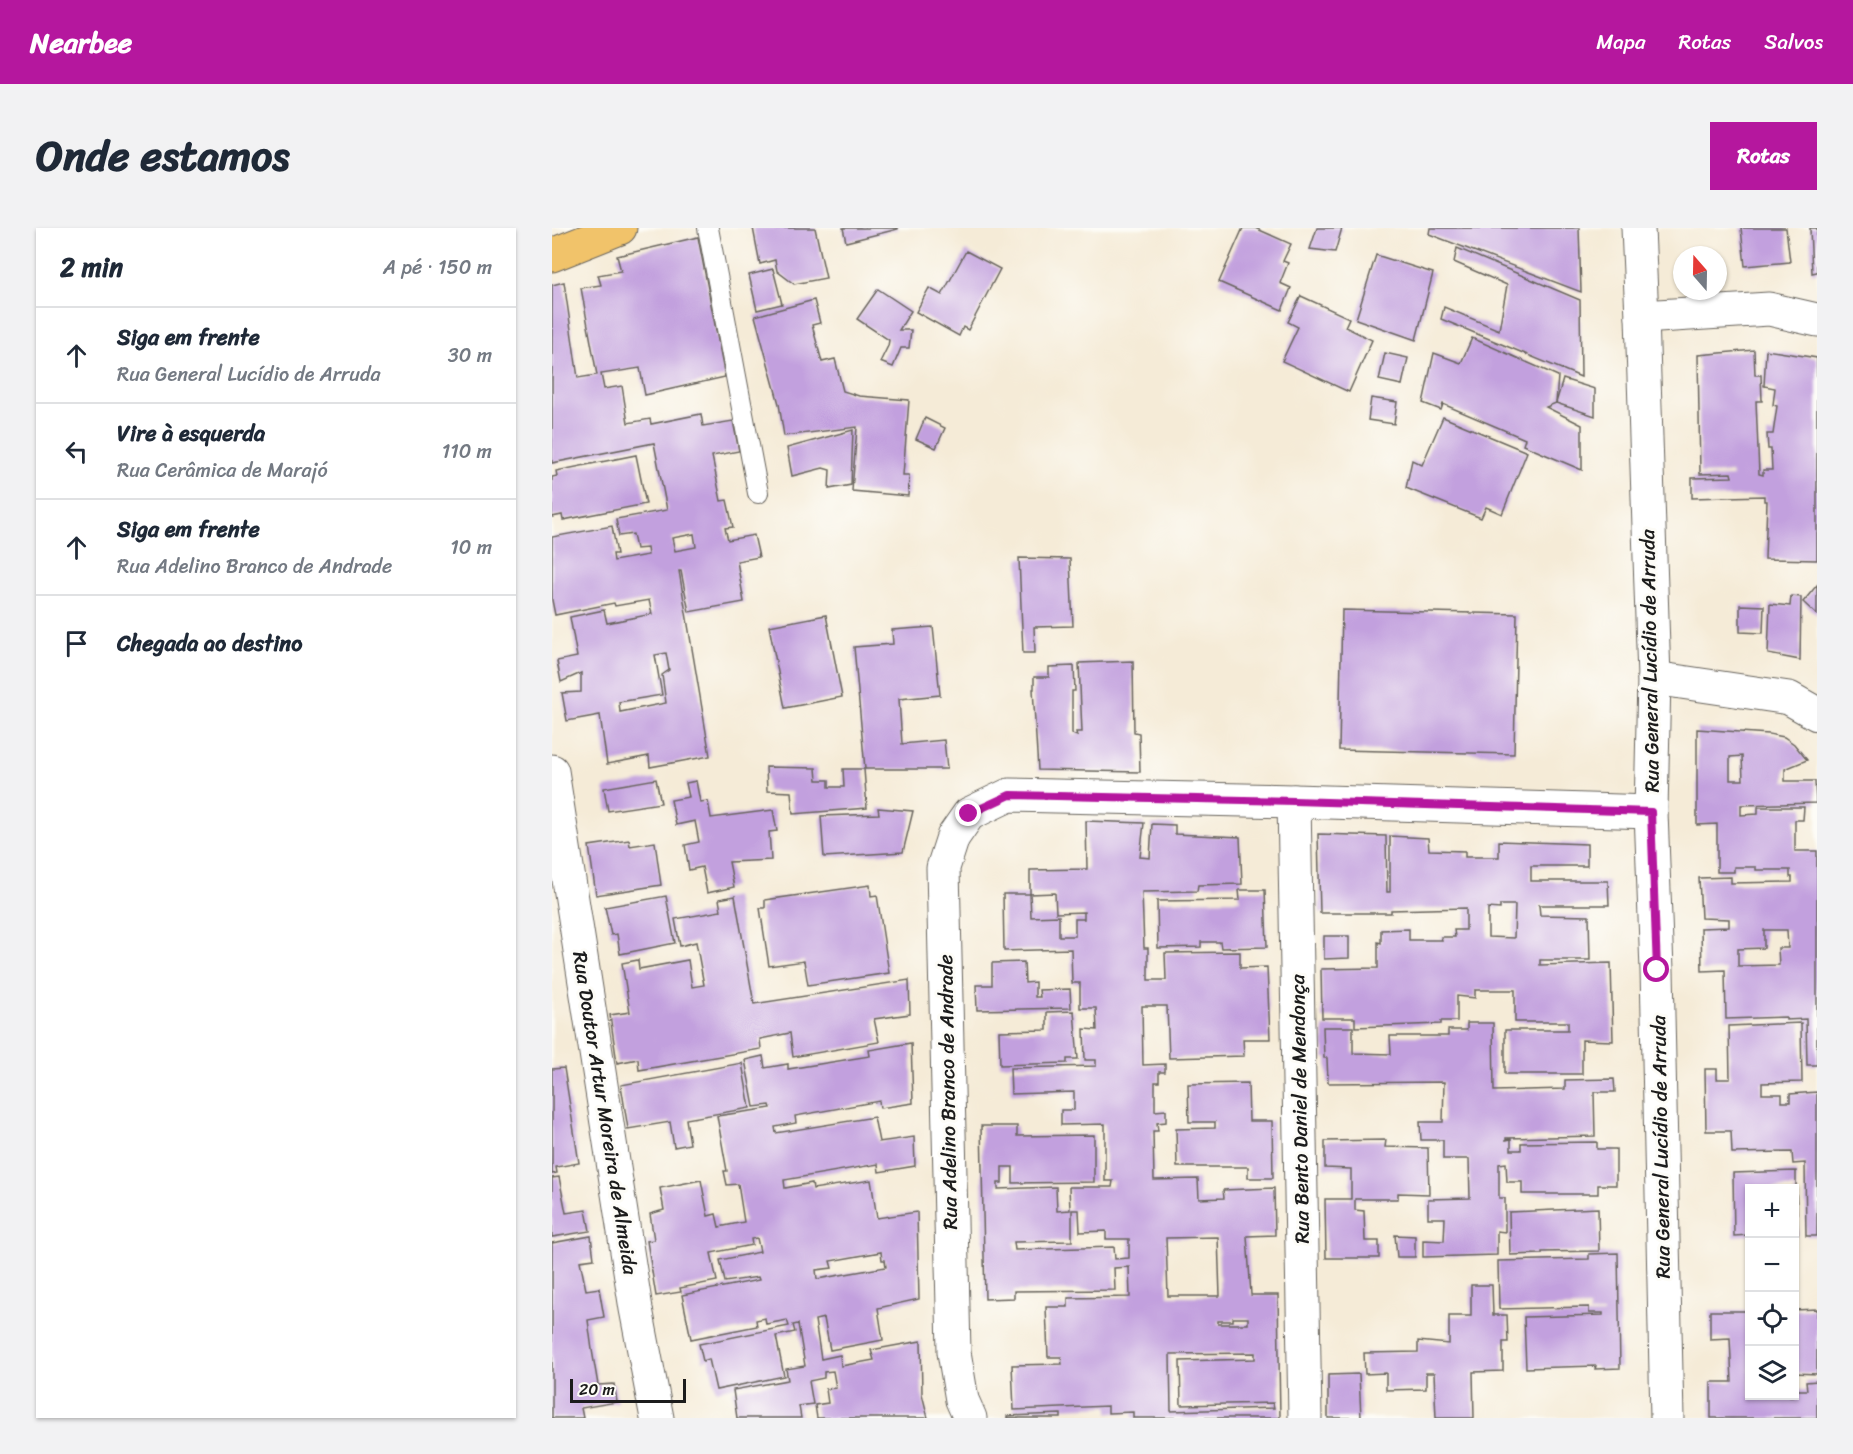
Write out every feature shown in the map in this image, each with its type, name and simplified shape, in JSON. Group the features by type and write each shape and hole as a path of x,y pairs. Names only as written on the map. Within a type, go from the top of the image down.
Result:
{"main road":[{"path":"552,255 620,228"}],"street":[{"name":"Rua General Lucídio de Arruda","path":"1638,228 1654,678 1651,812 1657,970 1667,1418"},
{"path":"1642,317 1769,309 1817,320"},
{"path":"1654,678 1789,698 1817,714"},
{"name":"Rua Doutor Artur Moreira de Almeida","path":"552,771 636,1309 657,1418"},
{"name":"Rua Adelino Branco de Andrade","path":"970,1418 962,1400 954,1352 942,868 953,837 969,814 1010,795 1294,801"},
{"path":"1294,801 1651,812"},
{"name":"Rua Bento Daniel de Mendonça","path":"1294,801 1305,1418"}],"lane":[{"path":"708,228 758,494"}],"building":[{"path":"753,228 815,228 826,278 794,284 777,271 775,260 760,264"},
{"path":"843,228 898,228 898,229 846,242"},
{"path":"1243,228 1255,228 1291,244 1283,261 1288,263 1280,283 1291,288 1282,310 1219,282"},
{"path":"1317,228 1342,228 1335,252 1310,249"},
{"path":"1430,228 1579,228 1581,292 1429,234"},
{"path":"1741,228 1786,228 1790,262 1745,266"},
{"path":"1810,228 1817,228 1817,272 1812,273"},
{"path":"698,237 725,377 645,395 640,368 601,374 604,389 622,386 628,423 650,419 651,424 701,414 703,426 733,421 739,451 712,456 721,501 727,500 733,527 725,528 728,540 754,535 759,557 737,561 744,602 689,612 681,571 679,571 710,756 650,767 649,756 607,764 600,715 567,721 562,693 581,692 581,673 561,682 557,661 577,657 570,617 604,610 607,623 652,614 649,600 615,606 614,603 555,615 552,600 552,537 612,526 617,554 613,554 614,561 648,555 647,548 636,549 633,534 619,536 616,519 667,510 654,443 552,463 552,285 564,282 578,378 597,375 581,288 601,285 598,275 621,271 617,256","holes":["694,534 696,547 675,551 672,538","666,653 669,670 662,675 666,703 620,712 619,702 662,695 655,655"]},
{"path":"1457,248 1580,300 1581,377 1441,319 1444,307 1499,330 1507,285 1454,262"},
{"path":"966,251 1000,269 968,330 963,327 959,336 916,312 929,288 942,295"},
{"path":"1376,255 1433,273 1416,340 1356,319"},
{"path":"773,269 782,304 757,310 749,275"},
{"path":"878,289 911,311 899,330 911,330 909,348 901,348 893,367 880,362 889,340 857,319"},
{"path":"1301,296 1349,318 1345,327 1372,340 1349,392 1282,361 1298,327 1288,322"},
{"path":"814,300 820,323 812,325 822,362 835,359 843,391 859,396 909,400 903,475 909,475 908,496 852,491 857,427 784,436 779,404 755,316"},
{"path":"1472,338 1558,376 1556,403 1546,407 1582,425 1582,470 1523,445 1525,439 1443,404 1441,410 1423,403 1434,353 1461,363"},
{"path":"1754,350 1755,375 1761,375 1762,401 1756,401 1759,474 1763,475 1763,470 1772,470 1771,449 1768,449 1767,434 1773,434 1777,406 1773,405 1775,388 1764,386 1766,350 1817,358 1817,560 1765,559 1767,501 1764,501 1764,496 1692,498 1692,478 1732,477 1731,473 1700,474 1698,355"},
{"path":"1385,353 1408,358 1402,385 1379,380"},
{"path":"1563,379 1595,389 1595,416 1556,403"},
{"path":"1371,398 1397,402 1394,424 1368,420"},
{"path":"1443,417 1527,452 1502,514 1486,507 1481,518 1406,488 1412,460 1422,465"},
{"path":"925,418 945,428 936,448 916,439"},
{"path":"853,430 851,485 829,489 830,470 823,468 792,476 787,448"},
{"path":"636,455 646,504 563,520 562,515 552,517 552,477 557,476 556,471"},
{"path":"1019,558 1070,559 1073,626 1034,627 1035,653 1023,653"},
{"path":"1817,585 1817,615 1803,602"},
{"path":"1791,596 1801,597 1800,660 1768,654 1770,604 1790,606"},
{"path":"1740,605 1764,606 1763,633 1740,632"},
{"path":"1342,610 1517,614 1514,754 1339,750"},
{"path":"826,615 842,697 785,708 769,626"},
{"path":"933,627 940,695 899,699 902,744 944,740 947,769 865,769 854,647 893,644 892,630"},
{"path":"1133,661 1134,732 1139,733 1140,772 1038,770 1034,677 1049,677 1049,667 1074,666 1072,734 1077,736 1076,732 1082,732 1079,663"},
{"path":"1697,729 1784,737 1794,744 1807,760 1785,769 1785,781 1815,781 1816,803 1741,805 1741,815 1758,814 1758,807 1804,807 1803,820 1795,820 1795,851 1817,851 1817,1065 1807,1065 1806,1019 1786,1020 1786,1017 1726,1019 1725,970 1702,971 1701,928 1729,927 1729,919 1701,918 1699,878 1731,877 1731,883 1792,882 1790,870 1756,870 1756,867 1734,867 1734,872 1717,872 1717,824 1697,825","holes":["1742,756 1743,780 1730,780 1730,757","1764,930 1787,930 1788,948 1778,948 1779,965 1738,966 1738,949 1764,948"]},
{"path":"766,767 816,768 817,780 829,780 829,787 844,787 843,769 864,769 867,808 793,814 791,792 767,791"},
{"path":"656,779 661,803 608,811 604,788"},
{"path":"696,781 700,802 708,801 711,818 773,810 777,831 769,832 771,860 729,862 734,887 707,893 702,867 689,870 685,845 699,842 695,821 676,825 671,800 689,797 686,783"},
{"path":"878,808 913,811 903,852 824,857 821,816 879,814"},
{"path":"1086,821 1144,823 1140,857 1150,858 1152,824 1175,825 1175,834 1240,837 1242,884 1198,885 1197,891 1142,892 1144,948 1148,948 1148,980 1166,980 1165,953 1240,952 1240,968 1267,967 1270,1039 1243,1039 1244,1056 1169,1058 1167,1006 1142,1006 1143,1065 1165,1064 1165,1072 1159,1072 1159,1082 1155,1082 1155,1111 1166,1110 1166,1122 1157,1123 1158,1131 1153,1131 1154,1180 1198,1179 1199,1199 1224,1198 1223,1190 1274,1188 1275,1235 1247,1236 1251,1295 1278,1295 1280,1418 1133,1418 1133,1412 1108,1413 1108,1406 1014,1410 1012,1365 1062,1364 1061,1357 1048,1357 1046,1307 1068,1307 1068,1298 1130,1297 1129,1267 1114,1268 1115,1290 1014,1291 1014,1298 985,1299 981,1126 1017,1126 1017,1136 1094,1135 1094,1182 1013,1183 1013,1167 1002,1167 1002,1183 998,1183 998,1189 1056,1187 1057,1211 1070,1210 1069,1187 1112,1187 1113,1181 1105,1181 1105,1124 1061,1125 1061,1110 1074,1110 1074,1092 1011,1094 1010,1068 1096,1066 1096,1060 1085,1060 1084,1029 1097,1030 1096,1008 1080,1008 1080,983 1072,983 1071,949 1004,951 1003,894 1030,894 1030,870 1087,869","holes":["1055,893 1056,913 1084,912 1084,919 1075,919 1075,936 1059,936 1059,916 1031,917 1030,894","1072,1210 1079,1210 1080,1232 1106,1231 1106,1239 1129,1239 1129,1258 1115,1259 1114,1247 1015,1250 1014,1242 1072,1241","1218,1237 1220,1296 1168,1296 1166,1238","1233,1318 1248,1318 1248,1324 1218,1324 1218,1321 1233,1321","1255,1353 1255,1359 1180,1361 1181,1405 1273,1403 1274,1408 1171,1411 1170,1354"]},
{"path":"1318,834 1386,836 1387,892 1390,892 1390,836 1428,838 1429,850 1465,851 1465,857 1499,857 1499,841 1587,844 1587,866 1531,866 1531,881 1608,881 1609,905 1539,905 1540,915 1589,916 1590,960 1540,960 1540,965 1611,963 1613,1041 1582,1040 1582,1074 1505,1074 1505,1030 1568,1030 1568,1022 1515,1022 1515,990 1475,990 1475,998 1457,996 1457,1021 1441,1021 1441,1024 1355,1027 1355,1018 1322,1018 1321,969 1378,968 1378,942 1381,943 1381,930 1409,929 1409,940 1442,940 1441,937 1455,937 1454,930 1466,930 1466,908 1391,910 1391,913 1320,913","holes":["1500,905 1515,905 1514,938 1488,937 1488,908 1500,909"]},
{"path":"629,840 630,846 655,842 661,885 596,895 589,846"},
{"path":"870,885 871,896 877,895 889,973 808,985 804,961 769,966 760,908 765,908 765,900"},
{"path":"1239,890 1265,890 1267,947 1221,948 1220,942 1201,942 1201,947 1158,948 1157,901 1240,900"},
{"path":"666,896 675,943 620,954 617,934 611,935 605,907"},
{"path":"735,896 754,1004 909,980 910,1014 874,1019 879,1042 793,1057 790,1033 760,1039 761,1049 639,1070 638,1059 617,1063 610,1015 630,1012 622,963 638,960 639,969 688,960 692,987 704,985 696,942 680,946 675,919 721,911 719,899"},
{"path":"1324,936 1349,936 1349,958 1324,959"},
{"path":"1024,962 1025,983 1035,982 1035,997 1040,997 1039,990 1070,989 1071,1008 977,1010 976,985 992,985 992,963"},
{"path":"1074,1011 1078,1059 1067,1059 1067,1063 1000,1065 999,1031 1047,1030 1047,1012"},
{"path":"1467,1023 1493,1023 1494,1091 1565,1089 1565,1080 1614,1079 1615,1092 1594,1092 1595,1136 1506,1138 1506,1140 1511,1139 1511,1150 1521,1150 1521,1143 1597,1142 1597,1149 1616,1149 1616,1185 1598,1185 1598,1194 1522,1194 1522,1182 1507,1182 1506,1163 1499,1164 1499,1198 1505,1198 1505,1232 1497,1231 1497,1255 1423,1257 1423,1240 1444,1241 1445,1218 1428,1218 1428,1199 1470,1198 1469,1159 1443,1159 1443,1140 1421,1140 1420,1122 1443,1122 1444,1082 1328,1083 1323,1027 1353,1027 1353,1053 1391,1054 1390,1036 1448,1036 1448,1030 1467,1030"},
{"path":"1801,1023 1802,1082 1762,1083 1762,1094 1782,1094 1782,1102 1790,1102 1790,1094 1817,1092 1817,1236 1806,1236 1805,1163 1793,1164 1792,1152 1732,1153 1731,1131 1706,1131 1705,1069 1717,1069 1717,1079 1730,1079 1729,1026"},
{"path":"911,1043 913,1103 880,1108 879,1101 795,1116 796,1123 775,1127 776,1133 874,1117 879,1142 914,1137 915,1166 879,1172 878,1164 784,1180 785,1188 812,1183 813,1189 871,1180 877,1218 917,1212 919,1299 878,1308 883,1340 830,1350 824,1318 815,1320 821,1359 840,1355 841,1366 874,1360 871,1350 921,1341 922,1394 928,1418 817,1418 815,1405 828,1403 826,1389 836,1388 833,1371 824,1372 824,1378 809,1381 813,1404 799,1406 801,1418 737,1418 733,1390 788,1380 786,1369 805,1366 798,1324 793,1325 795,1332 776,1336 784,1376 716,1390 709,1359 703,1361 699,1344 789,1326 787,1320 766,1324 765,1318 756,1320 757,1326 691,1339 682,1295 759,1280 758,1277 725,1282 720,1260 760,1252 757,1238 751,1239 752,1245 711,1253 717,1281 680,1288 681,1292 656,1296 647,1241 654,1240 650,1214 664,1210 660,1188 701,1180 708,1216 716,1214 719,1227 744,1222 738,1184 727,1185 724,1171 727,1171 717,1116 771,1108 770,1105 754,1107 745,1060 763,1056 765,1068 788,1064 788,1069 870,1056 869,1050","holes":["881,1252 882,1260 885,1260 886,1267 817,1279 816,1270 832,1268 830,1261"]},
{"path":"742,1063 750,1108 686,1119 690,1144 674,1147 670,1122 628,1129 621,1085"},
{"path":"564,1068 579,1163 556,1167 557,1173 552,1174 552,1069"},
{"path":"1248,1083 1249,1121 1272,1121 1273,1178 1248,1178 1248,1167 1177,1167 1176,1129 1215,1128 1215,1122 1189,1122 1188,1084"},
{"path":"1386,1140 1385,1147 1428,1148 1429,1194 1398,1193 1398,1199 1355,1199 1355,1210 1364,1211 1365,1241 1379,1241 1379,1258 1326,1258 1325,1199 1351,1199 1351,1169 1325,1168 1325,1141"},
{"path":"1796,1171 1796,1184 1745,1184 1745,1235 1734,1236 1733,1173"},
{"path":"559,1177 566,1213 586,1210 590,1231 552,1237 552,1178"},
{"path":"1598,1208 1599,1251 1510,1255 1509,1212"},
{"path":"1395,1235 1415,1236 1415,1257 1397,1257"},
{"path":"591,1236 594,1259 580,1261 586,1290 599,1288 604,1317 588,1320 592,1350 598,1385 614,1384 617,1402 581,1408 583,1418 552,1418 552,1243"},
{"path":"1618,1253 1620,1368 1595,1369 1596,1366 1526,1368 1524,1317 1603,1315 1603,1313 1589,1313 1589,1307 1499,1309 1498,1261 1589,1259 1589,1254"},
{"path":"1471,1285 1492,1285 1493,1315 1507,1315 1508,1342 1503,1342 1503,1371 1473,1372 1474,1418 1436,1418 1434,1373 1426,1373 1426,1389 1386,1390 1386,1373 1365,1374 1364,1353 1418,1352 1418,1341 1449,1344 1449,1316 1471,1316"},
{"path":"1817,1309 1817,1374 1799,1373 1799,1310"},
{"path":"1710,1311 1745,1311 1745,1400 1799,1400 1799,1390 1807,1390 1806,1382 1817,1381 1817,1418 1711,1418 1711,1382 1732,1382 1730,1338 1710,1339"},
{"path":"1359,1374 1361,1418 1328,1418 1328,1375"},
{"path":"1061,1414 1061,1418 1007,1418 1007,1416"}],"route":[{"path":"969,814 1010,795 1651,812 1657,970"}]}
